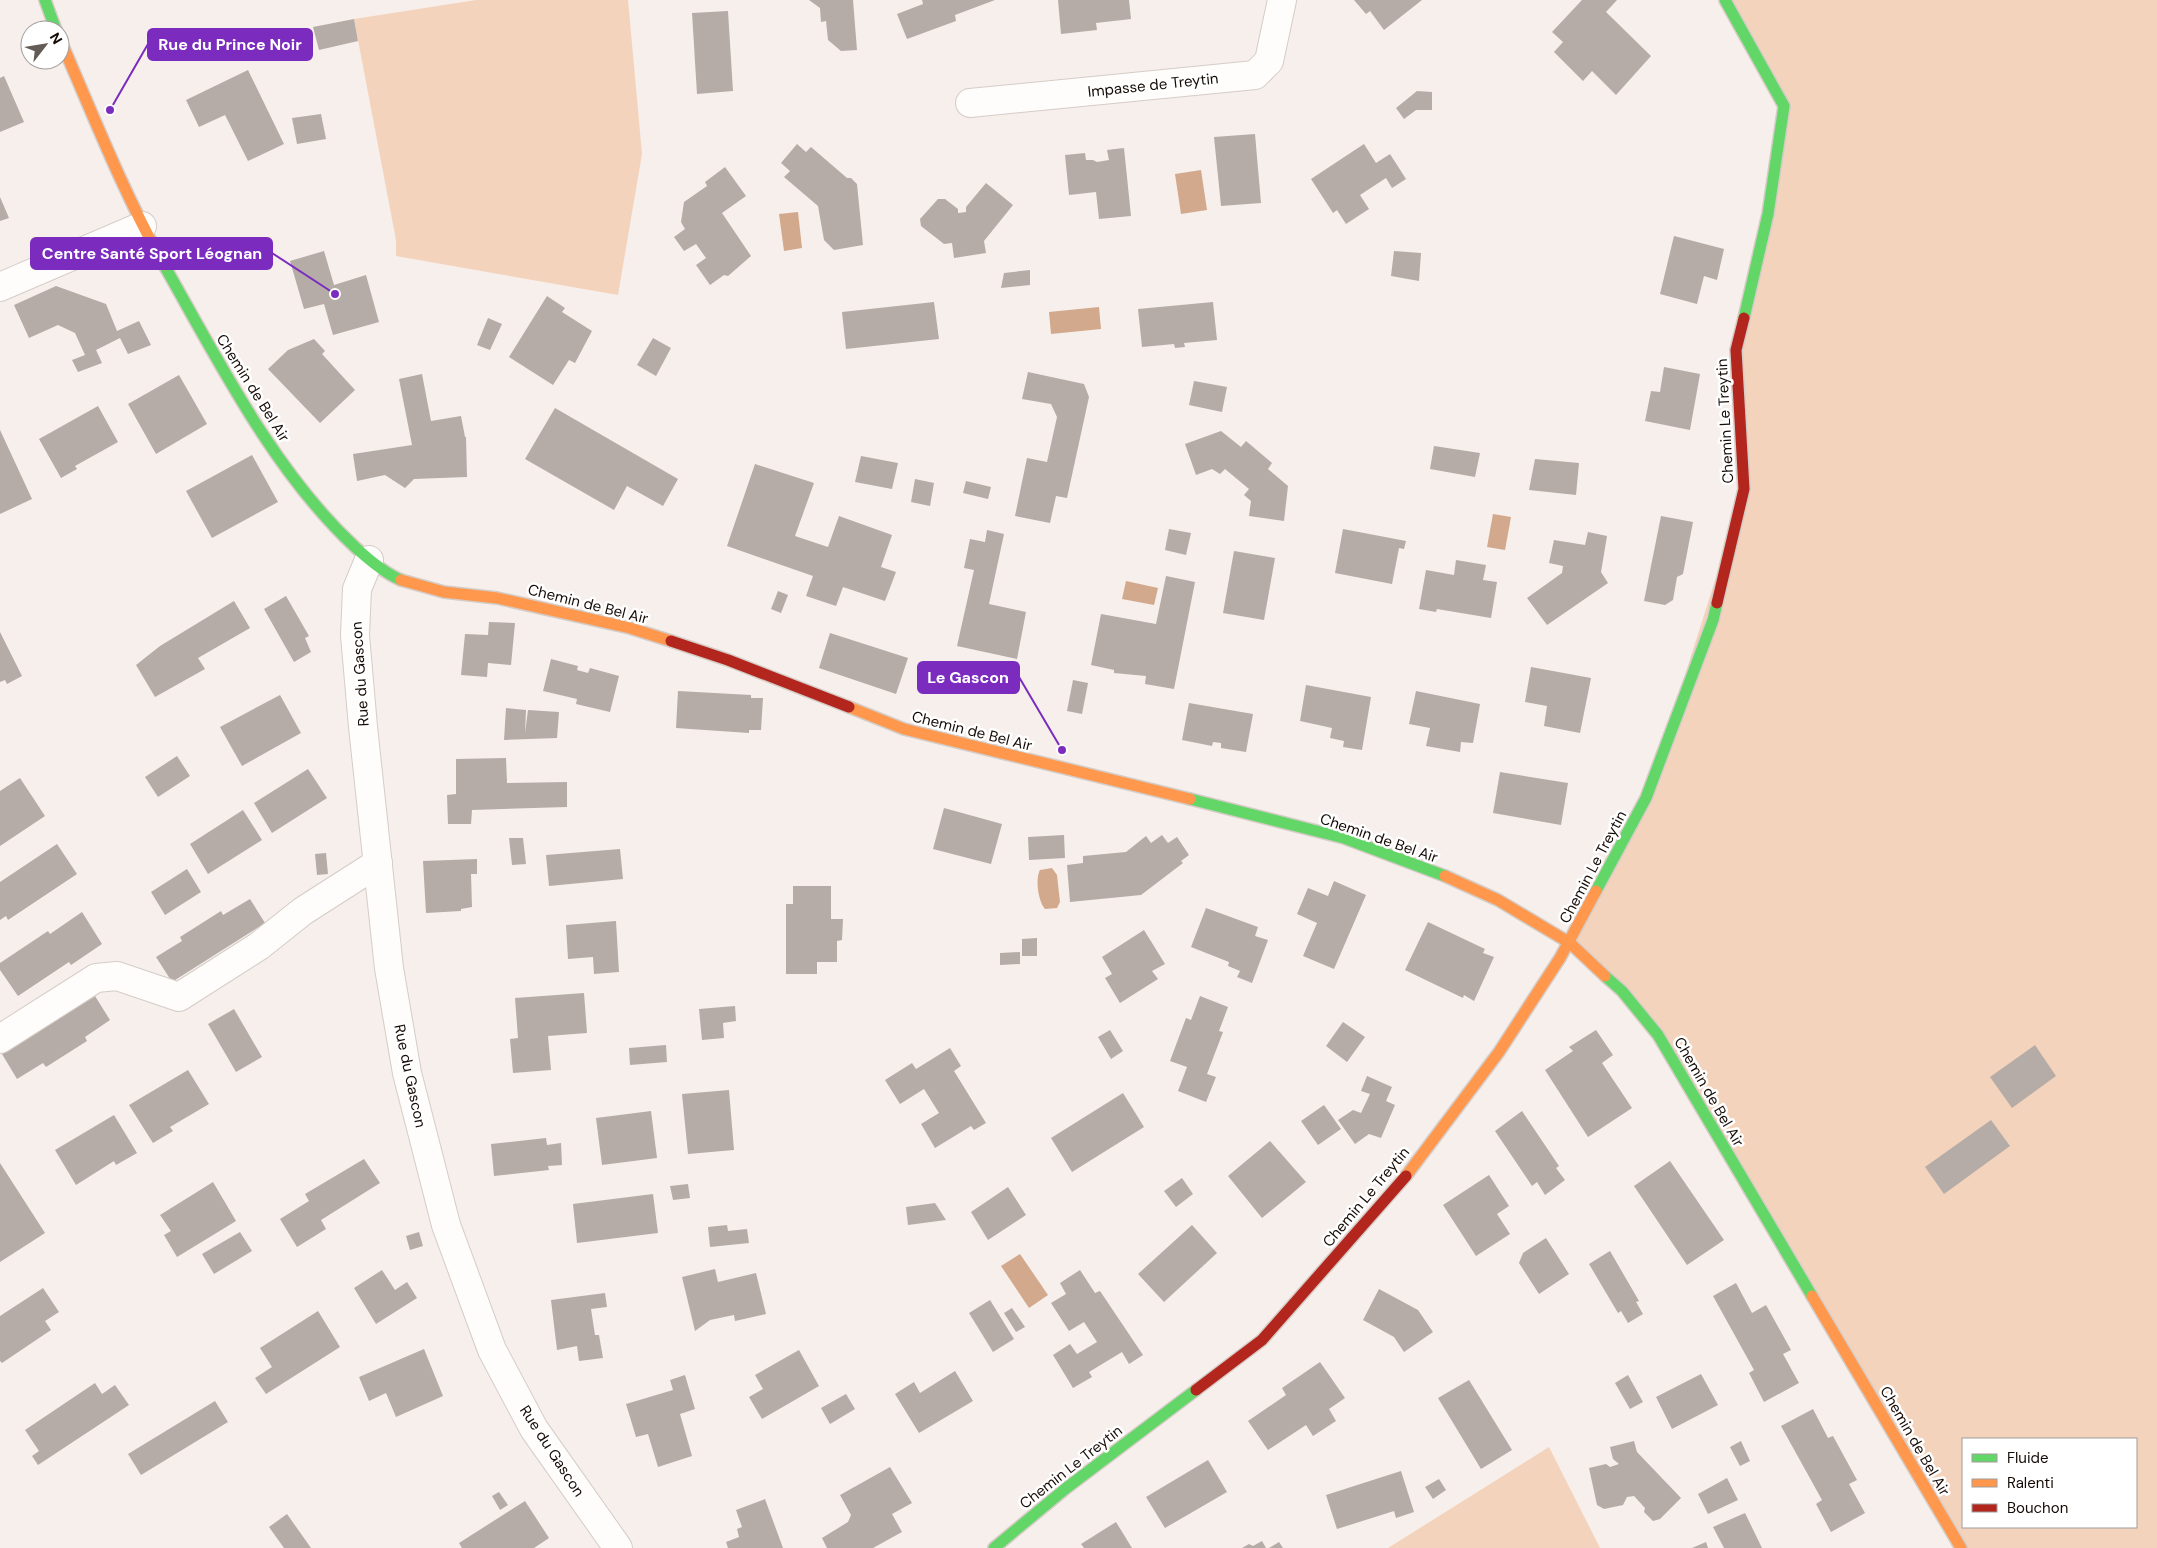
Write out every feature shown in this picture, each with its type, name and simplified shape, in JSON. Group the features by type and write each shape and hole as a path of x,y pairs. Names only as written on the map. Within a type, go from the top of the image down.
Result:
{"street":[{"path":"44,0 52,20"},
{"name":"Impasse de Treytin","path":"970,103 1255,75 1269,61 1282,0"},
{"name":"Chemin Le Treytin","path":"994,1548 1065,1489 1262,1340 1399,1185 1499,1052 1570,943 1646,798 1714,620 1744,489 1736,350 1768,214 1784,106 1725,0"},
{"name":"Chemin de Bel Air","path":"70,62 142,226 235,391 292,475 329,523 370,560 398,579 444,592 497,598 630,628 728,660 904,729 1344,838 1457,881 1498,900 1570,943 1622,991 1658,1035 1961,1548"},
{"path":"0,287 142,226"},
{"name":"Rue du Gascon","path":"370,560 357,589 355,635 389,968 406,1073 446,1225 496,1359 534,1429 618,1548"},
{"path":"0,1039 96,978 117,976 179,998 259,946 303,911 378,863"}],"shaded area":[{"path":"476,0 628,0 642,154 618,295 396,256 396,240 354,19"},
{"path":"1725,0 2157,0 2157,1548 1961,1548 1658,1035 1570,943 1646,798 1744,489 1736,350 1784,107"},
{"path":"1201,170 1207,210 1181,214 1175,174"},
{"path":"798,212 802,248 784,251 779,214"},
{"path":"1099,307 1101,329 1051,334 1049,312"},
{"path":"1493,514 1511,517 1505,550 1487,547"},
{"path":"1126,581 1158,588 1154,605 1122,599"},
{"path":"1052,868 1057,875 1060,902 1057,908 1045,909 1039,896 1038,874 1040,870"},
{"path":"1020,1254 1048,1295 1029,1308 1001,1266"},
{"path":"1549,1447 1600,1548 1388,1548"}],"building":[{"path":"809,0 853,0 857,50 841,51 828,40 826,21 821,22 820,8"},
{"path":"922,0 995,0 955,15 956,21 907,39 897,14 923,4"},
{"path":"1058,0 1129,0 1131,19 1096,23 1097,30 1061,34"},
{"path":"1354,0 1422,0 1384,30 1370,11 1366,14"},
{"path":"1582,0 1617,0 1606,12 1651,56 1616,95 1592,71 1583,81 1554,52 1563,42 1552,32"},
{"path":"728,11 733,91 697,94 692,13"},
{"path":"354,19 358,41 319,50 313,27"},
{"path":"248,70 284,144 248,161 225,115 199,127 186,100"},
{"path":"4,76 24,122 0,132 0,78"},
{"path":"1417,91 1432,92 1432,110 1416,110 1404,119 1396,108"},
{"path":"321,114 326,139 297,144 292,118"},
{"path":"1255,134 1261,203 1221,206 1214,137"},
{"path":"797,144 806,152 811,147 847,178 851,178 857,184 863,245 834,250 824,240 818,206 784,177 790,171 781,163"},
{"path":"1364,144 1376,163 1390,154 1406,179 1392,188 1386,178 1360,195 1369,209 1346,224 1337,210 1333,213 1311,179"},
{"path":"1124,148 1131,216 1099,219 1096,192 1069,195 1065,155 1085,153 1086,160 1097,162 1109,160 1107,150"},
{"path":"725,167 746,196 722,213 751,256 728,276 724,275 710,285 696,265 706,258 696,244 684,251 674,237 685,229 681,222 684,202 707,186 705,182"},
{"path":"986,183 1013,205 984,241 986,253 954,258 952,243 944,244 921,226 920,219 938,199 945,199 958,209 958,213 966,212 966,207"},
{"path":"0,197 9,218 0,221"},
{"path":"1674,236 1724,249 1717,280 1704,276 1697,304 1660,294"},
{"path":"324,251 334,285 366,275 379,322 333,335 324,304 304,309 290,261"},
{"path":"1394,251 1421,253 1419,281 1391,276"},
{"path":"1030,270 1030,285 1001,288 1004,273"},
{"path":"56,286 106,304 117,331 139,321 151,345 128,354 120,338 96,350 102,363 78,372 72,360 85,355 75,333 58,325 29,338 14,305"},
{"path":"547,296 565,308 562,312 592,331 575,363 569,360 553,385 509,357"},
{"path":"934,302 939,339 846,349 842,312"},
{"path":"1213,302 1217,340 1184,343 1185,347 1175,348 1174,344 1142,347 1138,309"},
{"path":"488,318 502,324 490,350 477,345"},
{"path":"653,338 671,348 656,376 637,365"},
{"path":"314,339 325,351 322,354 355,390 320,423 268,369 288,350"},
{"path":"1664,367 1700,374 1690,430 1645,421 1651,391 1660,392"},
{"path":"1028,372 1084,384 1089,397 1067,498 1056,496 1050,523 1015,516 1027,458 1047,462 1057,417 1051,404 1022,399"},
{"path":"422,374 431,421 461,416 466,437 467,477 414,479 405,488 385,475 357,481 353,454 412,445 399,379"},
{"path":"179,375 207,424 156,454 128,404"},
{"path":"1194,381 1227,387 1222,412 1189,405"},
{"path":"98,406 118,442 75,466 77,469 61,478 39,439"},
{"path":"555,408 678,479 663,506 627,486 614,510 525,459"},
{"path":"0,430 32,499 0,514"},
{"path":"1221,431 1241,447 1246,441 1272,463 1268,469 1288,486 1284,521 1249,516 1251,501 1244,495 1249,489 1225,469 1220,474 1212,469 1196,475 1185,444"},
{"path":"1434,446 1480,453 1475,477 1430,469"},
{"path":"252,455 278,502 212,538 186,491"},
{"path":"861,456 898,463 892,489 855,482"},
{"path":"1535,459 1579,463 1576,495 1529,490"},
{"path":"755,464 814,483 795,536 828,547 839,516 892,535 881,567 896,572 885,601 843,587 836,606 806,596 813,576 727,546"},
{"path":"915,479 934,483 930,506 911,502"},
{"path":"966,481 991,487 988,499 963,493"},
{"path":"1661,516 1693,522 1683,574 1677,577 1673,600 1665,605 1644,601"},
{"path":"1169,529 1191,533 1186,555 1165,550"},
{"path":"1343,529 1406,541 1404,549 1399,548 1392,584 1335,573"},
{"path":"987,530 1004,534 989,604 1026,612 1017,659 957,646 974,570 964,568 970,539 985,542"},
{"path":"1588,532 1607,536 1601,572 1608,583 1547,625 1527,598 1562,573 1563,566 1549,563 1554,540 1585,545"},
{"path":"1234,551 1275,558 1264,620 1223,613"},
{"path":"1456,560 1486,565 1483,580 1497,582 1491,618 1437,609 1436,612 1419,609 1426,570 1454,575"},
{"path":"1166,576 1195,582 1174,689 1145,684 1146,676 1114,673 1114,670 1091,665 1101,614 1156,624"},
{"path":"778,591 788,595 781,613 771,609"},
{"path":"286,596 309,636 305,638 311,652 294,662 264,609"},
{"path":"234,601 250,628 198,658 205,669 155,697 136,665 160,646"},
{"path":"489,622 515,623 511,665 488,663 487,677 461,675 465,634 488,635"},
{"path":"0,632 22,676 7,684 5,680 0,682"},
{"path":"830,633 908,658 896,694 819,668"},
{"path":"551,659 578,666 577,670 588,673 590,668 619,676 610,712 576,704 577,699 543,691"},
{"path":"1531,667 1591,678 1580,733 1544,726 1547,706 1525,702"},
{"path":"1073,680 1088,683 1082,714 1067,711"},
{"path":"1306,685 1371,697 1362,750 1343,747 1344,741 1330,738 1332,728 1300,721"},
{"path":"678,691 751,695 751,698 763,698 761,730 749,730 749,733 676,728"},
{"path":"1416,691 1480,704 1473,743 1461,742 1460,752 1426,746 1430,728 1409,724"},
{"path":"280,695 301,733 242,766 220,727"},
{"path":"1189,703 1253,714 1246,752 1221,748 1221,743 1213,742 1212,746 1182,740"},
{"path":"506,708 526,710 525,733 528,710 559,712 557,738 504,740"},
{"path":"177,756 190,776 158,797 145,777"},
{"path":"506,758 507,783 567,782 567,807 472,810 471,824 448,824 447,795 456,794 456,759"},
{"path":"308,769 327,798 272,833 254,803"},
{"path":"1500,772 1568,783 1561,825 1493,813"},
{"path":"20,778 45,816 0,846 0,791"},
{"path":"944,808 1002,824 991,864 933,849"},
{"path":"243,810 262,840 208,874 190,844"},
{"path":"1064,835 1065,858 1029,860 1028,837"},
{"path":"1162,835 1168,843 1177,837 1189,855 1181,861 1183,863 1141,895 1070,902 1067,865 1083,863 1083,856 1126,852 1146,836 1151,843"},
{"path":"509,838 523,838 526,864 512,865"},
{"path":"57,844 77,874 8,920 6,916 0,920 0,882"},
{"path":"620,849 623,879 549,886 546,855"},
{"path":"326,853 328,874 317,875 315,854"},
{"path":"477,859 477,874 471,874 472,907 461,909 461,911 426,913 423,861"},
{"path":"187,869 201,892 165,915 151,892"},
{"path":"1334,881 1366,895 1334,969 1303,956 1317,923 1297,914 1308,888 1328,896"},
{"path":"793,886 831,886 831,919 843,919 842,940 837,941 837,962 817,962 817,974 786,974 786,904 793,904"},
{"path":"250,899 265,923 172,982 156,957 182,941 180,937 221,911 223,915"},
{"path":"1206,908 1258,927 1255,936 1268,940 1252,983 1237,977 1240,971 1228,966 1229,962 1191,947"},
{"path":"82,912 102,944 71,965 69,962 18,996 0,970 0,963 48,931 50,934"},
{"path":"616,921 619,972 594,974 593,957 568,959 566,925"},
{"path":"1428,922 1485,949 1483,953 1494,957 1474,1001 1464,995 1463,998 1405,970"},
{"path":"1144,930 1165,964 1152,971 1158,979 1120,1003 1105,978 1112,974 1102,957"},
{"path":"1037,938 1037,956 1022,956 1022,939"},
{"path":"1020,952 1020,964 1000,965 1000,953"},
{"path":"584,993 587,1033 548,1036 551,1070 513,1073 510,1039 518,1038 515,998"},
{"path":"95,996 110,1020 85,1037 87,1041 46,1067 43,1063 17,1079 2,1054"},
{"path":"1200,996 1228,1007 1219,1031 1223,1032 1207,1074 1216,1077 1206,1102 1178,1091 1187,1067 1170,1061 1186,1018 1191,1020"},
{"path":"735,1006 736,1021 723,1023 724,1038 702,1040 699,1009"},
{"path":"234,1009 262,1057 236,1072 208,1024"},
{"path":"1343,1022 1365,1037 1347,1062 1326,1046"},
{"path":"1110,1030 1123,1051 1111,1059 1098,1037"},
{"path":"1596,1030 1613,1055 1602,1063 1632,1108 1588,1137 1545,1070 1573,1051 1569,1047"},
{"path":"666,1045 667,1062 630,1065 629,1048"},
{"path":"2035,1045 2056,1076 2012,1108 1990,1077"},
{"path":"950,1048 961,1066 954,1071 986,1123 974,1130 971,1126 935,1148 921,1124 939,1113 924,1089 900,1104 885,1080 912,1063 916,1069"},
{"path":"188,1070 209,1104 170,1127 173,1131 153,1143 129,1105"},
{"path":"1367,1076 1392,1087 1386,1101 1395,1105 1381,1138 1369,1134 1355,1144 1338,1120 1353,1110 1361,1113 1370,1094 1361,1091"},
{"path":"729,1090 734,1150 688,1154 682,1094"},
{"path":"1123,1093 1144,1127 1072,1172 1051,1138"},
{"path":"1324,1105 1341,1129 1318,1145 1301,1121"},
{"path":"651,1111 657,1158 602,1165 596,1118"},
{"path":"1522,1111 1559,1166 1556,1168 1565,1180 1545,1195 1537,1182 1532,1186 1495,1131"},
{"path":"114,1115 137,1153 116,1165 114,1161 76,1185 55,1150"},
{"path":"1991,1120 2010,1146 1944,1194 1925,1167"},
{"path":"546,1138 547,1145 561,1143 562,1165 548,1166 549,1170 494,1176 491,1144"},
{"path":"1270,1141 1306,1182 1262,1218 1228,1176"},
{"path":"364,1159 380,1183 321,1220 326,1229 297,1247 280,1219 309,1201 305,1194"},
{"path":"1670,1161 1724,1240 1687,1265 1634,1186"},
{"path":"0,1163 45,1233 0,1262"},
{"path":"1489,1175 1509,1206 1497,1214 1510,1234 1476,1256 1443,1205"},
{"path":"1182,1178 1193,1194 1176,1207 1164,1191"},
{"path":"213,1182 236,1221 177,1257 164,1235 171,1231 160,1215"},
{"path":"688,1184 690,1198 673,1200 670,1186"},
{"path":"1008,1187 1026,1215 988,1240 971,1212"},
{"path":"653,1194 658,1233 577,1243 573,1204"},
{"path":"935,1203 946,1220 908,1225 906,1207"},
{"path":"727,1225 728,1231 747,1229 749,1243 710,1247 708,1227"},
{"path":"1192,1225 1217,1253 1164,1302 1138,1274"},
{"path":"240,1232 252,1251 214,1274 202,1254"},
{"path":"419,1232 423,1246 410,1250 406,1236"},
{"path":"1546,1238 1569,1274 1539,1294 1519,1263 1523,1253"},
{"path":"1610,1251 1639,1301 1636,1302 1643,1314 1628,1323 1621,1311 1618,1313 1589,1264"},
{"path":"715,1269 718,1282 756,1273 766,1314 735,1321 734,1315 710,1320 695,1331 682,1277"},
{"path":"382,1270 395,1290 407,1282 417,1298 376,1324 354,1288"},
{"path":"1080,1270 1095,1293 1100,1291 1143,1355 1129,1364 1122,1352 1089,1372 1092,1377 1073,1388 1053,1355 1070,1344 1077,1354 1097,1342 1084,1322 1069,1331 1051,1303 1066,1294 1060,1283"},
{"path":"1736,1283 1752,1313 1766,1305 1791,1350 1783,1354 1799,1383 1764,1402 1749,1373 1754,1370 1713,1296"},
{"path":"43,1288 59,1312 45,1321 51,1330 2,1363 0,1361 0,1316"},
{"path":"1379,1289 1418,1310 1433,1332 1404,1352 1394,1337 1363,1320"},
{"path":"605,1293 607,1307 591,1309 595,1335 599,1335 603,1358 579,1361 577,1346 557,1350 551,1300"},
{"path":"990,1300 1014,1339 993,1352 969,1313"},
{"path":"1012,1308 1025,1327 1016,1332 1004,1313"},
{"path":"318,1311 340,1347 266,1394 255,1378 272,1367 260,1348"},
{"path":"424,1349 443,1396 396,1417 386,1393 369,1401 359,1377"},
{"path":"799,1350 819,1386 762,1419 749,1397 763,1389 755,1375"},
{"path":"1320,1362 1345,1398 1329,1409 1336,1421 1313,1436 1306,1425 1268,1450 1248,1421 1286,1395 1282,1388"},
{"path":"955,1371 973,1401 919,1433 895,1394 914,1382 920,1393"},
{"path":"1701,1374 1718,1405 1672,1429 1656,1397"},
{"path":"685,1375 695,1409 680,1414 692,1456 658,1467 648,1434 636,1437 626,1404 673,1390 670,1380"},
{"path":"1628,1375 1643,1402 1630,1409 1615,1383"},
{"path":"1469,1380 1512,1450 1481,1469 1438,1398"},
{"path":"95,1383 102,1394 115,1385 129,1405 38,1465 32,1456 39,1451 25,1430"},
{"path":"846,1394 855,1409 830,1424 821,1408"},
{"path":"215,1401 228,1422 141,1475 128,1454"},
{"path":"1813,1409 1828,1438 1833,1436 1857,1480 1849,1484 1865,1513 1831,1532 1816,1504 1822,1500 1781,1426"},
{"path":"1634,1441 1637,1452 1681,1498 1660,1519 1653,1521 1644,1512 1645,1508 1634,1496 1627,1497 1623,1505 1604,1509 1597,1505 1589,1468 1606,1464 1610,1467 1619,1464 1613,1459 1610,1447"},
{"path":"1741,1441 1750,1461 1740,1466 1730,1447"},
{"path":"1208,1460 1227,1492 1165,1528 1146,1497"},
{"path":"890,1467 912,1503 892,1514 902,1532 873,1548 827,1548 822,1538 848,1522 851,1515 840,1495"},
{"path":"1401,1471 1414,1512 1396,1518 1394,1511 1337,1529 1326,1495"},
{"path":"1727,1478 1738,1500 1708,1514 1698,1494"},
{"path":"1439,1479 1446,1490 1433,1499 1425,1487"},
{"path":"499,1492 508,1505 500,1510 492,1496"},
{"path":"765,1499 783,1548 728,1548 726,1542 739,1537 737,1529 742,1527 736,1510"},
{"path":"525,1501 549,1538 534,1548 462,1548 459,1543"},
{"path":"1745,1513 1762,1548 1724,1548 1713,1527"},
{"path":"287,1514 311,1548 284,1548 269,1527"},
{"path":"1116,1522 1132,1548 1084,1548 1081,1544"},
{"path":"1262,1541 1266,1548 1242,1548 1249,1544 1253,1546"},
{"path":"1279,1542 1283,1548 1269,1548"},
{"path":"1706,1542 1708,1548 1692,1548"}],"traffic: fast":[{"path":"45,0 52,20"},
{"path":"1725,0 1784,106 1768,214 1744,318"},
{"path":"164,265 249,414 299,485 355,547 382,570 401,580"},
{"path":"1596,891 1646,798 1713,620 1717,603"},
{"path":"1190,799 1344,838 1445,876"},
{"path":"1605,976 1622,991 1658,1035 1812,1296"},
{"path":"994,1548 1065,1489 1196,1390"}],"traffic: slow":[{"path":"70,62 122,181 164,265"},
{"path":"401,580 444,592 497,598 630,628 671,641"},
{"path":"849,707 904,729 1190,799"},
{"path":"1445,876 1498,900 1570,943 1605,976"},
{"path":"1406,1176 1499,1052 1560,958 1596,891"},
{"path":"1812,1296 1961,1548"}],"traffic: jam":[{"path":"1717,603 1744,489 1736,350 1744,318"},
{"path":"671,641 728,660 849,707"},
{"path":"1196,1390 1262,1340 1406,1176"}],"place":[{"name":"Rue du Prince Noir","path":"110,110"},
{"name":"Centre Santé Sport Léognan","path":"335,294"},
{"name":"Le Gascon","path":"1062,750"}]}
